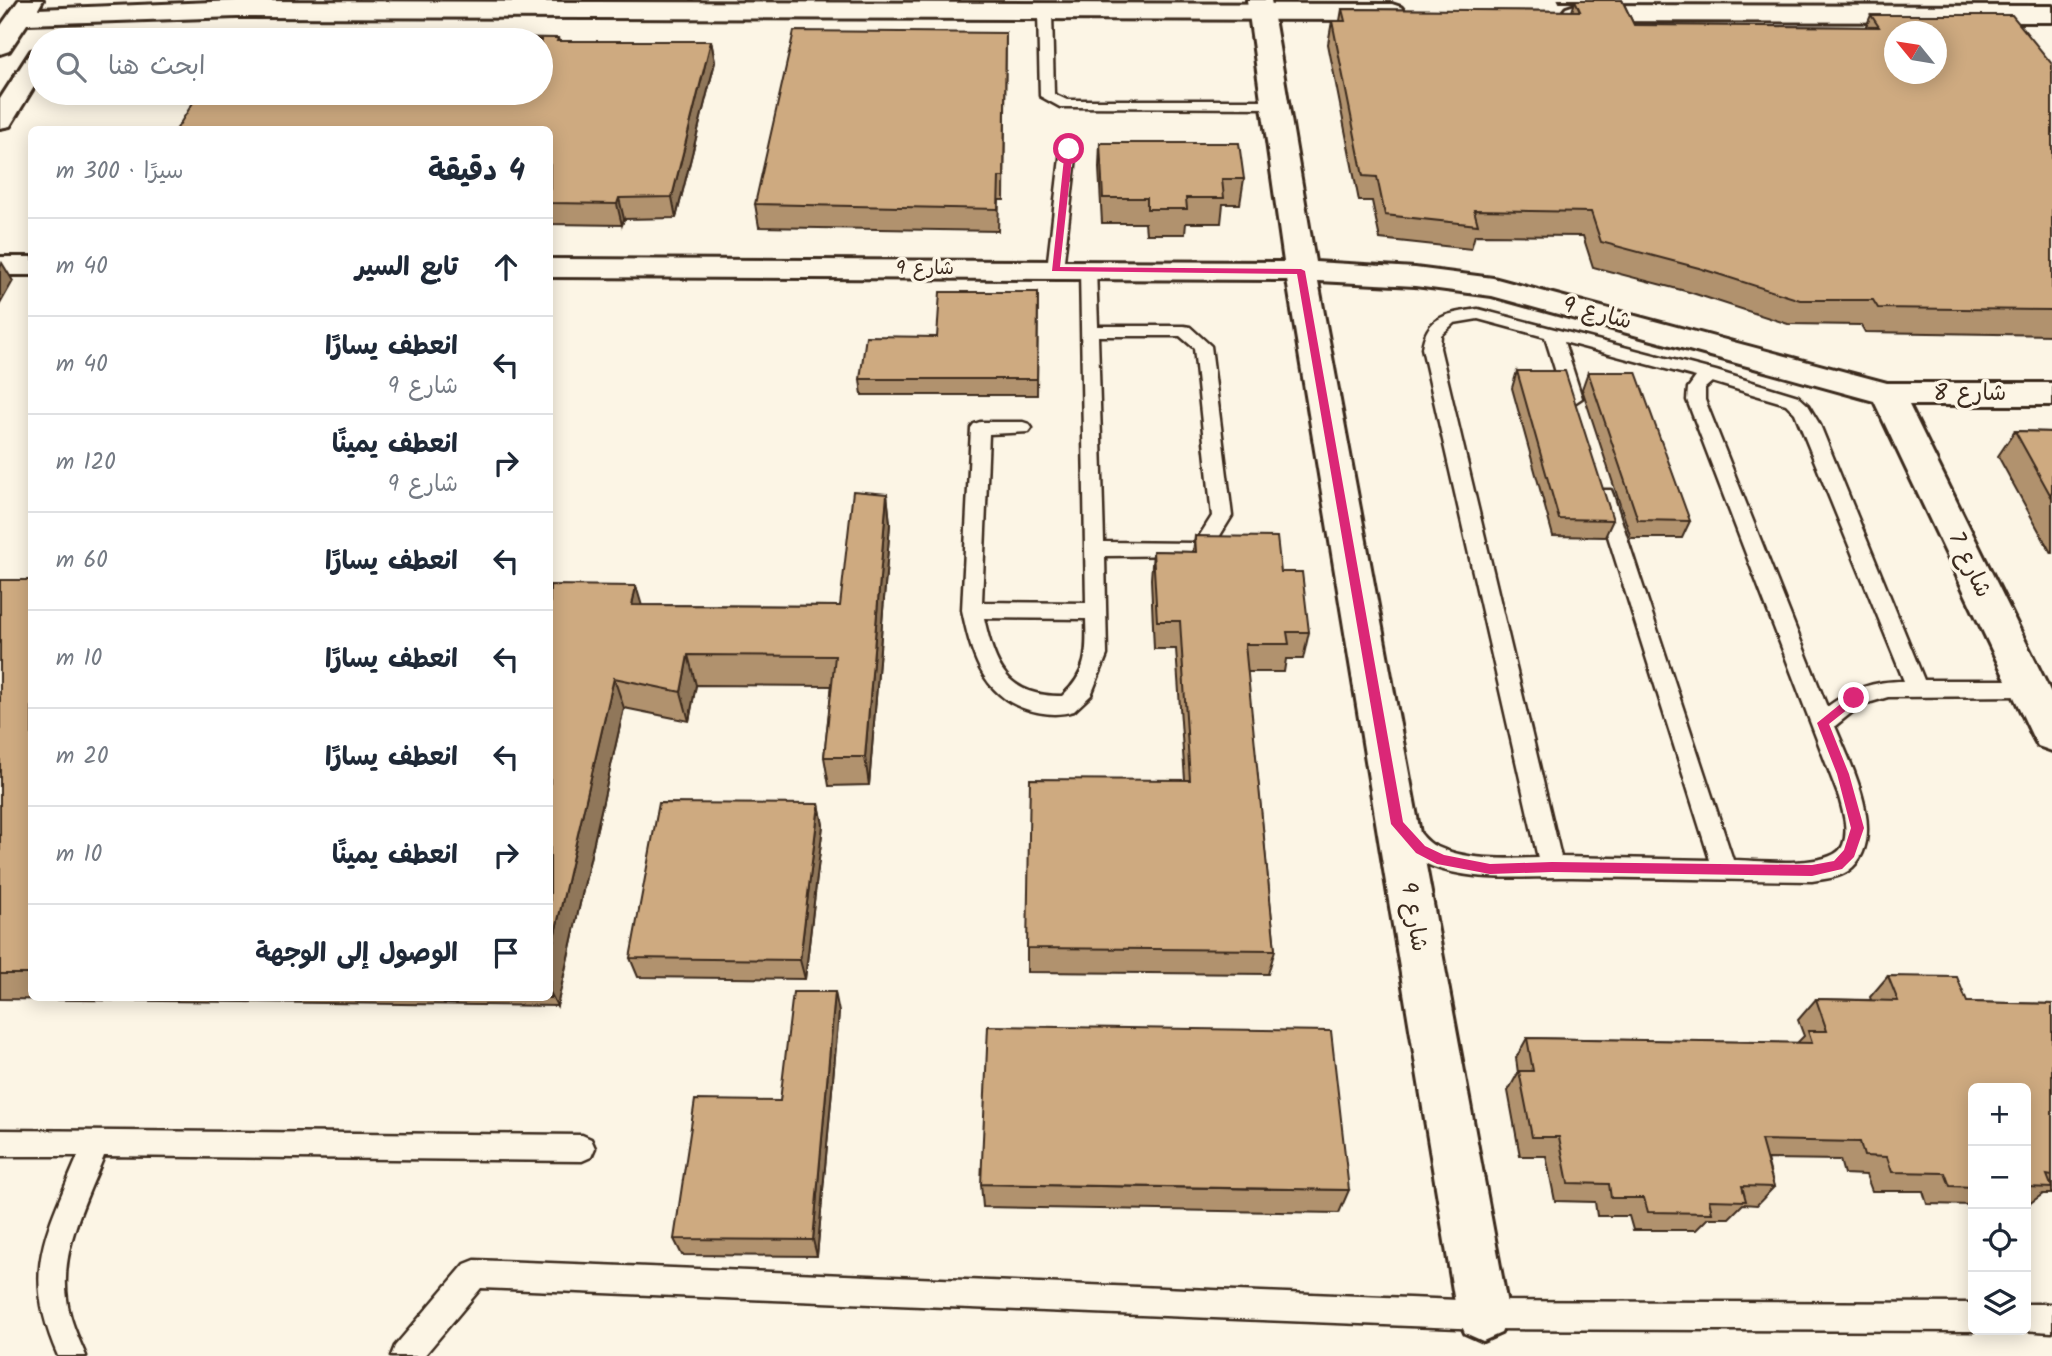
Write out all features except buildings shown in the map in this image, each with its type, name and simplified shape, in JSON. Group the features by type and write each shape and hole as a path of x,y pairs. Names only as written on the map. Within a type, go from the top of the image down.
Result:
{"street":[{"path":"0,46 25,8 1045,12 1259,6 1411,13"},
{"name":"شارع 9","path":"1259,6 1301,271 1483,1315"},
{"path":"58,28 71,7"},
{"path":"1550,13 2052,14"},
{"path":"0,120 28,76"},
{"path":"0,266 28,266"},
{"name":"شارع 9","path":"553,268 1088,269 1301,271 1415,276 1493,287 1887,394"},
{"name":"شارع 8","path":"1887,394 2052,394"},
{"name":"شارع 7","path":"1887,394 2052,736"}],"lane":[{"path":"1045,12 1047,96 1065,104 1276,104"},
{"path":"1055,269 1069,149"},
{"path":"1023,428 980,428 972,610 982,656 1000,688 1033,703 1066,705 1084,689 1097,655 1088,269"},
{"path":"1552,867 1431,348 1433,333 1449,319 1478,314 1710,375 1792,400 1802,409 1811,425 1917,688"},
{"path":"1090,331 1184,331 1202,346 1222,516 1201,550 1094,549"},
{"path":"1552,333 1577,412"},
{"path":"1397,824 1421,850 1442,860 1490,869 1552,867 1812,871 1838,865 1850,853 1858,828 1854,807 1696,400 1694,391 1697,384 1710,375"},
{"path":"1598,477 1725,870"},
{"path":"972,610 1098,611"},
{"path":"1823,723 1843,704 1863,695 1888,689 2028,688"},
{"path":"0,1143 95,1146 582,1148"},
{"path":"72,1356 56,1319 51,1295 51,1268 60,1236 95,1146"},
{"path":"405,1356 475,1274 1483,1315 1968,1317"},
{"path":"2031,1318 2052,1318"}],"route":[{"path":"1069,149 1055,269 1301,271 1397,824 1421,850 1442,860 1490,869 1552,867 1812,871 1838,865 1850,853 1858,828 1854,807 1823,723 1843,704 1854,698"}]}
